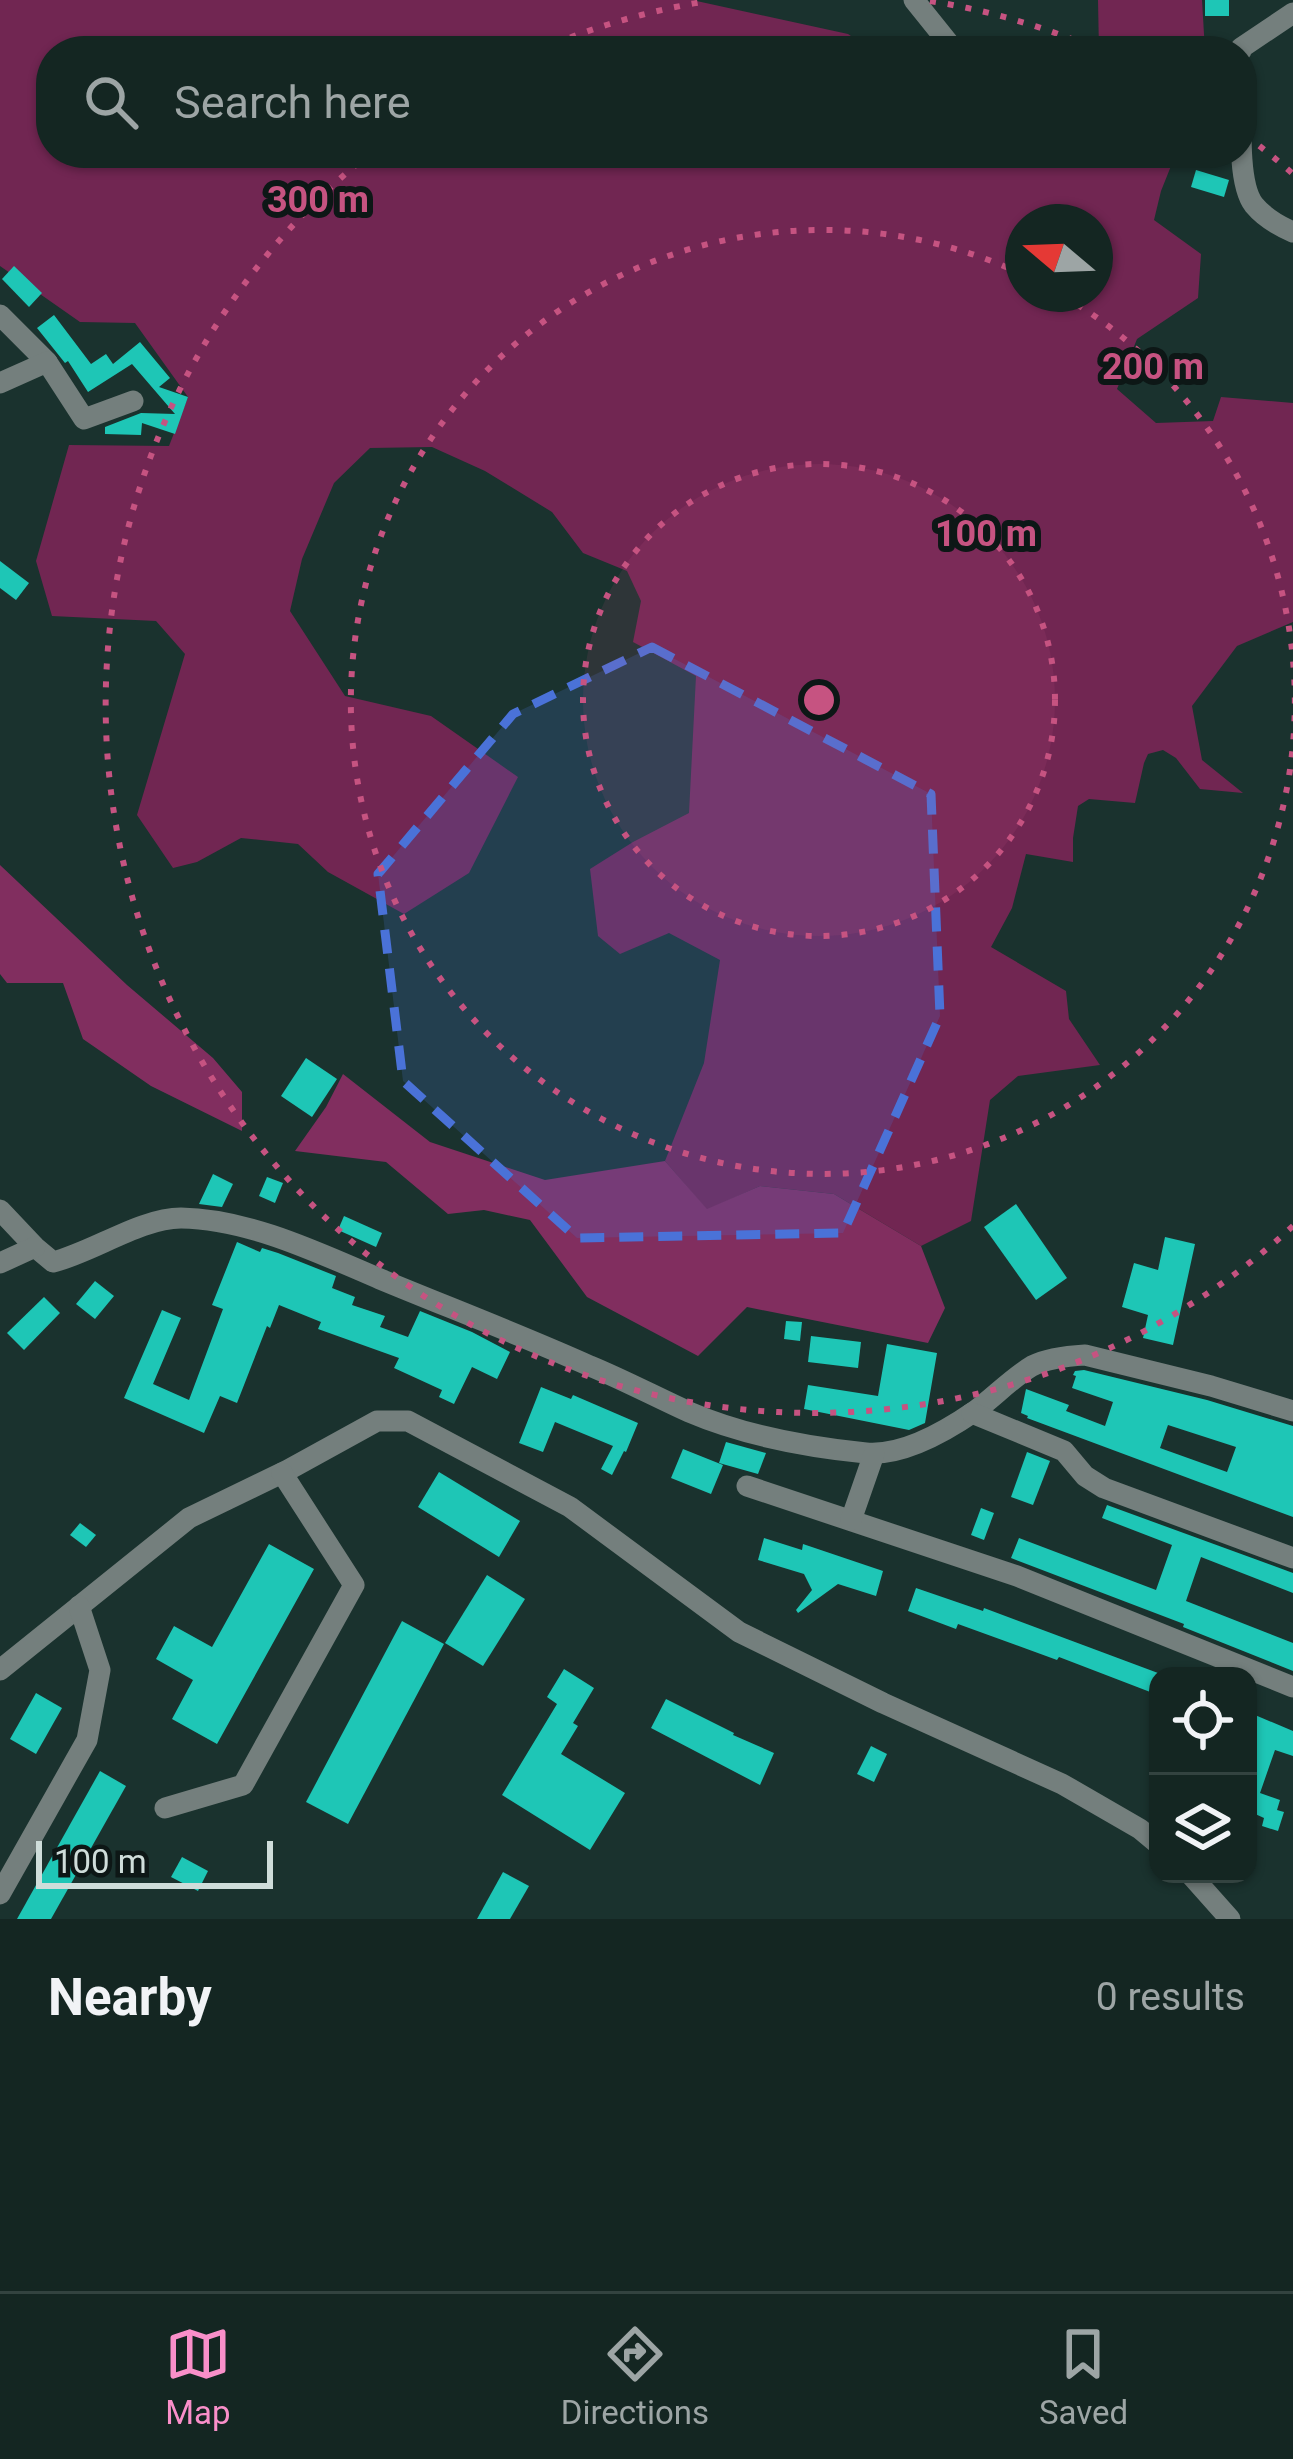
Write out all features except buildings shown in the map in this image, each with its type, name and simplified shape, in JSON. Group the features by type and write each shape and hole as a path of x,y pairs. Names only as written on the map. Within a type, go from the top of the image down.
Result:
{"street":[{"path":"914,0 943,36"},
{"path":"1257,39 1293,13"},
{"path":"1243,168 1251,202 1293,232"},
{"path":"0,315 47,362 84,419 134,401"},
{"path":"0,383 47,362"},
{"path":"0,1210 53,1262 176,1218 232,1222 570,1357 693,1414 755,1434 823,1448 874,1454 933,1436 1033,1366 1064,1356 1085,1355 1293,1411"},
{"path":"0,1263 35,1247"},
{"path":"972,1413 1064,1451 1085,1476 1104,1488 1293,1558"},
{"path":"0,1670 189,1518 377,1421 409,1421 570,1507 739,1632 1062,1784 1149,1836"},
{"path":"850,1520 874,1454"},
{"path":"165,1808 243,1785 354,1585 282,1473"},
{"path":"747,1486 1017,1576 1293,1687"},
{"path":"0,1894 86,1740 100,1670 79,1606"},
{"path":"1198,1883 1230,1919"}],"highlighted area":[{"path":"652,647 931,794 940,1016 843,1233 577,1238 403,1081 378,874 513,714"}],"shaded area":[{"path":"0,0 692,0 851,36 36,36 36,168 1170,168 1154,220 1201,254 1198,298 1137,339 1117,389 1156,423 1213,421 1221,397 1293,403 1293,622 1237,646 1192,706 1202,760 1243,793 1200,789 1176,758 1163,750 1148,754 1135,803 1089,799 1078,806 1073,862 1026,854 1012,908 991,947 1066,991 1069,1019 1100,1065 1018,1076 990,1100 971,1221 921,1246 834,1194 760,1186 707,1210 665,1161 704,1063 720,960 669,933 620,954 598,936 590,869 689,813 696,676 633,642 641,601 627,571 583,553 552,512 485,471 432,447 370,448 334,483 302,559 290,611 345,696 431,716 518,777 469,873 404,914 328,872 298,844 241,838 197,862 173,868 137,815 185,654 156,621 52,616 36,561 69,445 169,446 188,397 135,323 80,322 0,266"},
{"path":"1098,0 1202,0 1204,36 1099,36"},
{"path":"0,865 127,985 213,1058 242,1092 242,1131 151,1086 83,1039 63,983 7,983 0,974"},
{"path":"343,1074 430,1142 545,1180 665,1161 707,1209 760,1186 834,1194 921,1246 945,1308 928,1343 747,1307 698,1356 587,1297 530,1220 484,1210 448,1214 386,1162 295,1151"}]}
